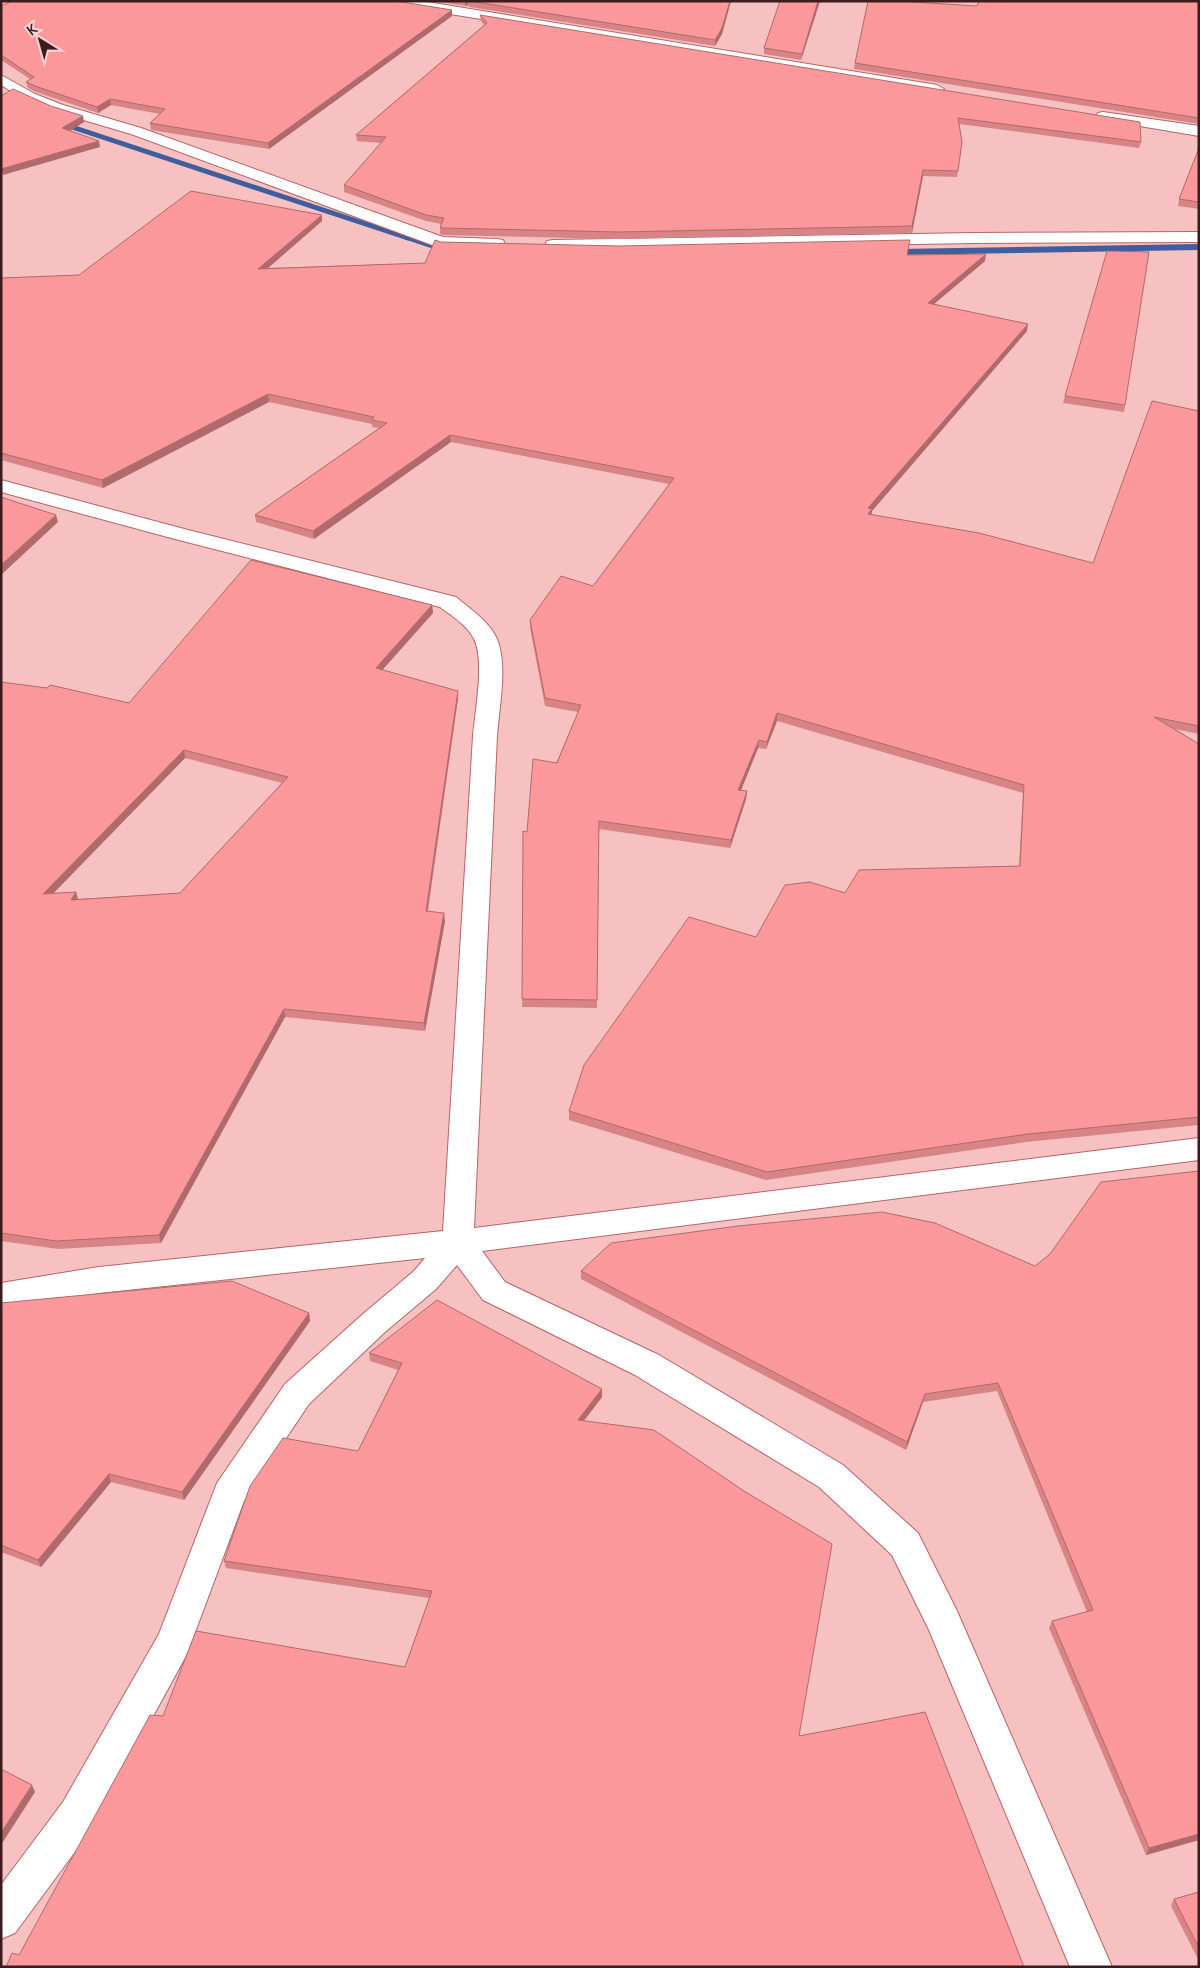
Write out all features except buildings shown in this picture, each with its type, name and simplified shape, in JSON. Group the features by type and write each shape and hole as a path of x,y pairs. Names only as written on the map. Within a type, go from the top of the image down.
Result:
{"street":[{"path":"395,1 954,92"},
{"path":"1,79 30,97 58,108 136,131 442,242 510,245"},
{"path":"1088,114 1199,130"},
{"path":"540,245 1199,237"},
{"path":"1,486 182,535 386,584 448,602 472,621 486,639 491,670 485,736 458,1242 425,1280 374,1323 297,1394 229,1494 174,1642 77,1816 1,1919"},
{"path":"1,1296 99,1280 458,1242 1199,1150"},
{"path":"458,1242 494,1291 647,1364 831,1476 905,1544 944,1623 1091,1967"}],"waterway":[{"path":"63,124 408,238"},
{"path":"404,236 443,249"},
{"path":"898,252 1199,247"}]}
